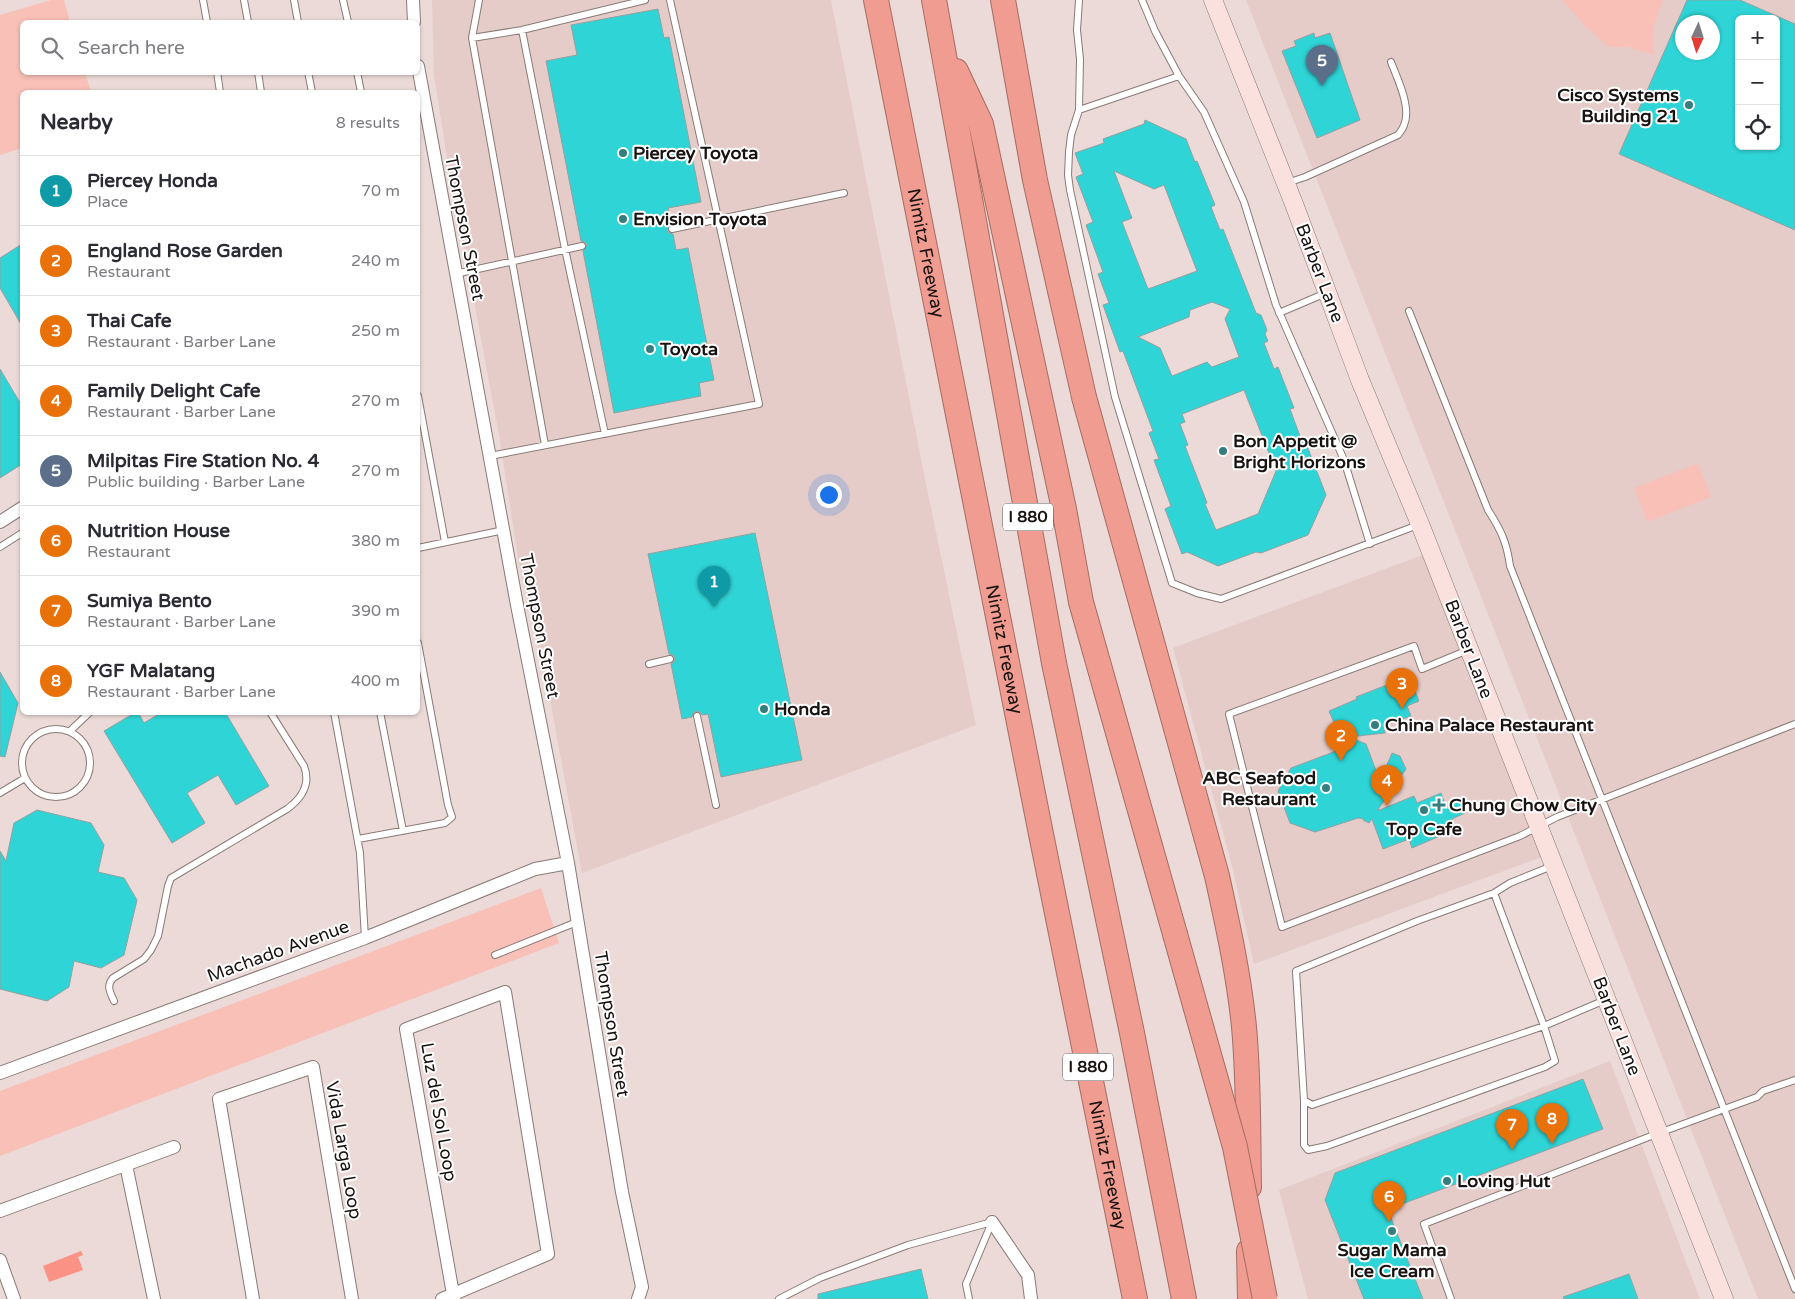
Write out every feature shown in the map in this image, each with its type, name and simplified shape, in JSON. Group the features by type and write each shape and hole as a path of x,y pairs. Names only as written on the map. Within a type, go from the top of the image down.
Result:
{"highway":[{"name":"Nimitz Freeway","path":"876,0 1040,834 1135,1299"},
{"name":"I 880","path":"934,0 1054,664 1132,1033 1184,1299"},
{"path":"1003,0 1035,180 1084,397 1217,876 1234,952 1245,1047 1248,1116 1250,1299"},
{"path":"943,45 981,124 1064,509 1081,602 1235,1147 1265,1299"}],"street":[{"path":"412,0 414,20"},
{"name":"Barber Lane","path":"1213,0 1286,183 1360,380 1420,524 1724,1299"},
{"name":"Thompson Street","path":"420,75 455,274 568,863 640,1293"},
{"path":"0,522 20,509"},
{"name":"Machado Avenue","path":"0,1073 365,938 535,869 568,863"},
{"name":"Luz del Sol Loop","path":"504,992 548,1254 450,1297 406,1029 504,992"},
{"name":"Vida Larga Loop","path":"253,1299 219,1099 312,1067 352,1299"},
{"path":"0,1211 174,1147"},
{"path":"126,1165 154,1299"},
{"path":"992,1222 1028,1276 1031,1299"},
{"path":"0,1260 14,1299"}],"lane":[{"path":"203,0 207,20"},
{"path":"244,0 248,20"},
{"path":"294,0 298,20"},
{"path":"343,0 348,20"},
{"path":"479,0 472,38 545,445"},
{"path":"472,38 522,30 645,0"},
{"path":"490,456 759,404 670,0"},
{"path":"1079,0 1077,30 1080,59 1079,110 1068,152 1070,190 1115,396 1172,583 1197,594 1221,599 1420,524"},
{"path":"1142,0 1155,31 1179,76 1204,112 1244,202 1279,314 1344,460 1370,544"},
{"path":"522,30 605,434"},
{"path":"1286,183 1398,135 1405,124 1406,111 1404,96 1391,62"},
{"path":"217,75 220,90"},
{"path":"258,75 261,90"},
{"path":"309,75 312,90"},
{"path":"358,75 361,90"},
{"path":"1079,110 1179,76"},
{"path":"672,229 844,192"},
{"path":"455,274 582,246"},
{"path":"1279,314 1328,292"},
{"path":"1409,311 1488,510 1500,529 1507,547 1510,566 1795,1289"},
{"path":"420,407 445,542"},
{"path":"420,548 504,530"},
{"path":"0,547 20,535"},
{"path":"1469,650 1422,668 1414,646 1229,714 1282,927 1520,836 1538,826 1602,799 1795,724"},
{"path":"358,839 445,823 452,817 446,795 420,654"},
{"path":"649,664 670,659"},
{"path":"70,731 87,715"},
{"path":"114,1001 108,989 110,982 113,978 144,959 158,936 171,878 287,808 302,794 306,785 307,774 304,766 272,715"},
{"path":"335,715 360,853 365,938"},
{"path":"381,715 402,831"},
{"path":"697,716 716,806"},
{"path":"58,728 70,731 84,743 91,759 90,771 86,781 70,795 49,797 39,793 31,787 25,778 21,766 22,754 27,743 36,735 47,730 58,728"},
{"path":"0,793 25,778"},
{"path":"1494,893 1544,1026 1555,1061 1545,1067 1327,1146 1308,1150 1304,1145 1304,1100 1296,971 1417,921 1494,893 1510,883 1554,865"},
{"path":"495,955 577,922"},
{"path":"1304,1100 1312,1105 1544,1026 1606,1000"},
{"path":"1451,1299 1424,1224 1757,1097 1763,1091 1795,1080"},
{"path":"779,1299 820,1278 908,1245 992,1222"},
{"path":"969,1299 966,1284 992,1222"}],"shaded area":[{"path":"51,0 64,0 69,20 20,20 20,75 86,75 90,90 20,90 20,149 0,155 0,15"},
{"name":"Envision Toyota","path":"432,0 831,0 925,479 976,725 582,873 551,705 519,564 499,435 447,157 434,76"},
{"path":"1246,0 1795,0 1795,1299 1758,1299"},
{"path":"1562,0 1663,0 1653,29 1653,55 1628,47 1608,47 1584,25"},
{"path":"1698,463 1711,497 1647,522 1634,488"},
{"path":"1428,553 1544,856 1254,964 1233,870 1173,648"},
{"path":"541,888 559,943 0,1156 0,1091"},
{"path":"1610,1061 1700,1299 1308,1299 1279,1190"},
{"path":"81,1251 83,1255 78,1257 83,1270 49,1282 43,1266"}],"building":[{"name":"Cisco Systems Building 21","path":"1687,0 1740,0 1774,15 1735,15 1735,150 1780,150 1780,17 1795,24 1795,230 1619,154 1675,27 1675,60 1720,60 1720,15 1680,15"},
{"name":"Envision Toyota","path":"658,9 664,38 669,37 701,202 668,208 671,224 667,230 673,234 676,250 688,248 714,380 699,383 701,396 614,413 583,251 587,245 581,241 546,61 577,55 571,25"},
{"path":"1314,33 1315,38 1330,33 1360,120 1317,138 1282,51 1296,46 1294,41"},
{"path":"1145,120 1186,139 1195,162 1197,161 1215,205 1211,207 1220,230 1223,229 1256,313 1261,315 1267,330 1265,334 1268,341 1264,343 1274,369 1278,367 1294,408 1290,409 1301,439 1304,438 1326,495 1308,535 1261,553 1256,552 1218,566 1187,552 1182,554 1165,509 1171,506 1154,460 1159,459 1149,433 1153,431 1123,351 1120,352 1103,305 1109,303 1098,274 1103,272 1086,225 1093,222 1076,177 1083,174 1075,153 1104,143 1103,139 1144,124","holes":["1114,171 1154,189 1164,185 1197,271 1148,289 1122,222 1132,218","1212,302 1230,309 1225,319 1239,357 1212,367 1207,362 1172,376 1160,348 1138,337 1189,317 1190,310","1244,390 1276,471 1258,514 1216,530 1185,446 1188,445 1180,424 1185,422 1182,414"]},
{"path":"20,245 20,323 0,288 0,258"},
{"path":"0,369 20,403 20,465 0,478"},
{"path":"755,533 802,760 721,777 708,714 702,715 696,711 692,717 682,719 671,664 675,658 669,654 648,554"},
{"path":"0,672 18,703 5,757 0,756"},
{"path":"1397,681 1401,691 1413,686 1419,701 1407,706 1411,716 1383,726 1385,733 1349,737 1366,744 1380,781 1392,753 1400,756 1406,769 1377,811 1414,796 1417,803 1441,793 1445,804 1460,799 1465,813 1452,819 1456,829 1412,848 1409,839 1383,849 1372,819 1369,823 1364,819 1358,818 1315,832 1290,823 1278,791 1291,768 1336,751 1340,736 1329,711 1357,699 1356,697"},
{"path":"131,715 140,715 144,723 157,715 227,715 269,786 236,805 218,775 187,793 205,823 172,843 104,731"},
{"path":"37,810 91,823 104,845 98,872 124,878 137,900 124,955 101,968 74,961 69,987 47,1001 0,989 0,851 6,861 14,823"},
{"path":"1583,1079 1603,1129 1394,1207 1391,1218 1423,1299 1364,1299 1325,1200 1335,1173"},
{"path":"921,1269 928,1299 818,1299 818,1294"},
{"path":"1629,1274 1638,1299 1564,1299 1563,1297"}],"place":[{"name":"Milpitas Fire Station No. 4","path":"1322,86"},
{"name":"Cisco Systems Building 21","path":"1689,105"},
{"name":"Piercey Toyota","path":"623,153"},
{"name":"Envision Toyota","path":"623,219"},
{"name":"Toyota","path":"650,349"},
{"name":"Bon Appetit @ Bright Horizons","path":"1223,451"},
{"name":"Piercey Honda","path":"714,607"},
{"name":"Honda","path":"764,709"},
{"name":"Thai Cafe","path":"1402,709"},
{"name":"China Palace Restaurant","path":"1375,725"},
{"name":"England Rose Garden","path":"1341,761"},
{"name":"ABC Seafood Restaurant","path":"1326,788"},
{"name":"Chung Chow City","path":"1439,805"},
{"name":"Family Delight Cafe","path":"1387,806"},
{"name":"Top Cafe","path":"1424,810"},
{"name":"YGF Malatang","path":"1552,1144"},
{"name":"Sumiya Bento","path":"1512,1150"},
{"name":"Loving Hut","path":"1447,1181"},
{"name":"Nutrition House","path":"1389,1222"},
{"name":"Sugar Mama Ice Cream","path":"1392,1231"}]}
